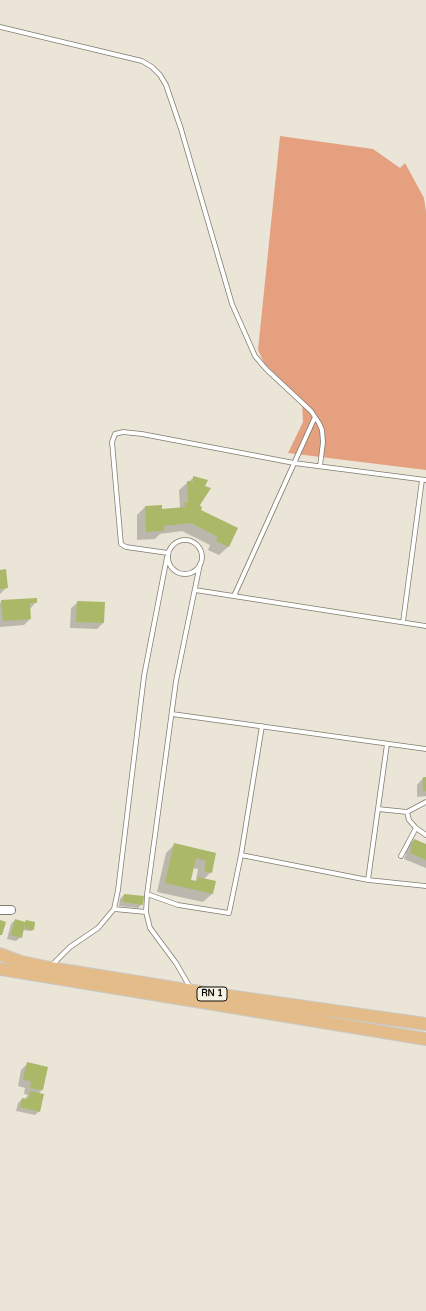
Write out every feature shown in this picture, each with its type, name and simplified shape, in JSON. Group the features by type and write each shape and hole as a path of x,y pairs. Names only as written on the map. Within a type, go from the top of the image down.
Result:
{"main road":[{"name":"RN 1","path":"0,954 21,962 50,968 192,991 426,1024"},
{"name":"RN 1","path":"0,970 426,1039"}],"street":[{"path":"0,910 11,910"}],"lane":[{"path":"0,27 142,61 152,67 160,75 166,85 181,129 232,304 256,356 266,369 316,417 322,430 323,442 320,466"},
{"path":"234,596 316,417"},
{"path":"168,555 126,547 121,544 112,442 116,434 123,432 142,434 294,463 424,480 403,622"},
{"path":"50,968 70,947 98,928 114,908 118,890 144,676 168,555 172,545 176,542 181,540 192,541 202,553 176,681 147,894 146,912 150,928 176,963 192,991"},
{"path":"168,555 172,568 181,574 192,572 200,564"},
{"path":"195,590 426,626"},
{"path":"172,714 426,749"},
{"path":"147,894 178,905 229,913 241,855 262,726"},
{"path":"368,880 387,744"},
{"path":"378,809 407,812 426,802"},
{"path":"407,812 409,820 416,828 426,835"},
{"path":"401,856 416,828"},
{"path":"241,855 368,880 426,886"},
{"path":"114,908 146,912"}],"shaded area":[{"path":"280,136 373,149 400,168 405,163 424,198 426,212 426,470 288,453 303,422 302,401 264,363 258,350"}],"building":[{"path":"193,476 208,480 205,486 211,488 200,505 202,508 201,510 238,528 229,547 216,541 218,537 191,523 164,526 164,531 146,532 145,506 162,505 162,509 185,507 184,503 188,502 187,481 193,482"},
{"path":"6,569 8,588 0,589 0,570"},
{"path":"37,598 37,603 30,603 31,619 3,621 1,600"},
{"path":"77,601 105,602 104,623 76,622"},
{"path":"423,777 426,777 426,791 423,792"},
{"path":"414,839 426,844 426,860 410,853 412,847 410,847"},
{"path":"174,843 216,853 212,873 204,871 206,861 196,858 191,880 197,881 198,877 216,881 213,894 165,883"},
{"path":"124,894 144,896 143,905 123,902"},
{"path":"15,919 25,922 26,920 35,922 34,930 25,929 25,923 22,938 11,935"},
{"path":"0,920 6,922 2,935 0,935"},
{"path":"27,1062 48,1067 43,1090 30,1088 31,1081 23,1080"},
{"path":"30,1091 44,1094 40,1112 20,1107 22,1098 28,1099"}]}
